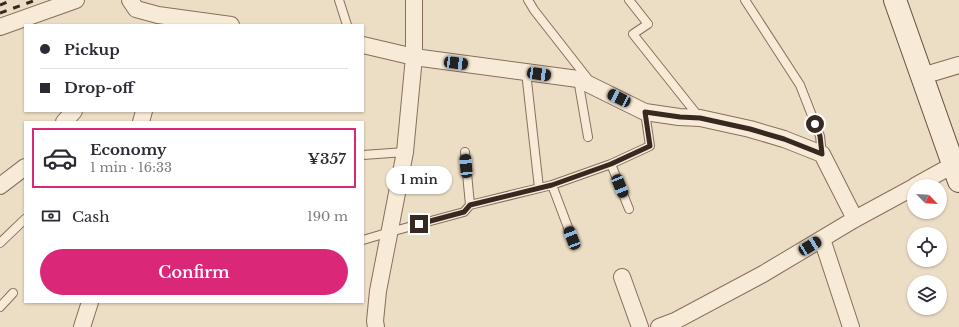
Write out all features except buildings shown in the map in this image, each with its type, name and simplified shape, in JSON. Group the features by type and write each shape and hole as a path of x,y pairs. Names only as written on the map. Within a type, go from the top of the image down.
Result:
{"street":[{"path":"0,27 76,0"},
{"path":"130,0 136,9 160,20 217,24"},
{"path":"376,327 375,321 378,291 405,152 414,58 414,0"},
{"path":"896,1 956,173 937,179"},
{"path":"364,45 414,58 526,72 585,82 645,112 700,118 750,129 784,139 822,154 855,219"},
{"path":"922,76 955,69"},
{"path":"65,121 73,112"},
{"path":"0,186 24,168"},
{"path":"659,327 675,321 763,274 855,219 907,190"},
{"path":"822,239 851,327"},
{"path":"622,277 640,327"},
{"path":"82,327 90,303"}],"lane":[{"path":"339,0 347,24"},
{"path":"528,0 585,82 588,136"},
{"path":"629,0 648,24 633,34 700,118"},
{"path":"745,0 800,85 820,136 822,154"},
{"path":"526,72 539,188"},
{"path":"364,240 464,212 470,205 552,185 611,164 650,146 645,112"},
{"path":"364,155 405,152"},
{"path":"465,152 470,205"},
{"path":"611,164 629,209"},
{"path":"552,185 572,238"},
{"path":"0,243 24,220"},
{"path":"0,308 13,293"}],"railway":[{"path":"0,5 12,0"},
{"path":"0,13 36,0"}],"route":[{"path":"419,224 464,212 470,205 552,185 611,164 650,146 645,112 700,118 750,129 784,139 822,154 820,136 815,124"}]}
